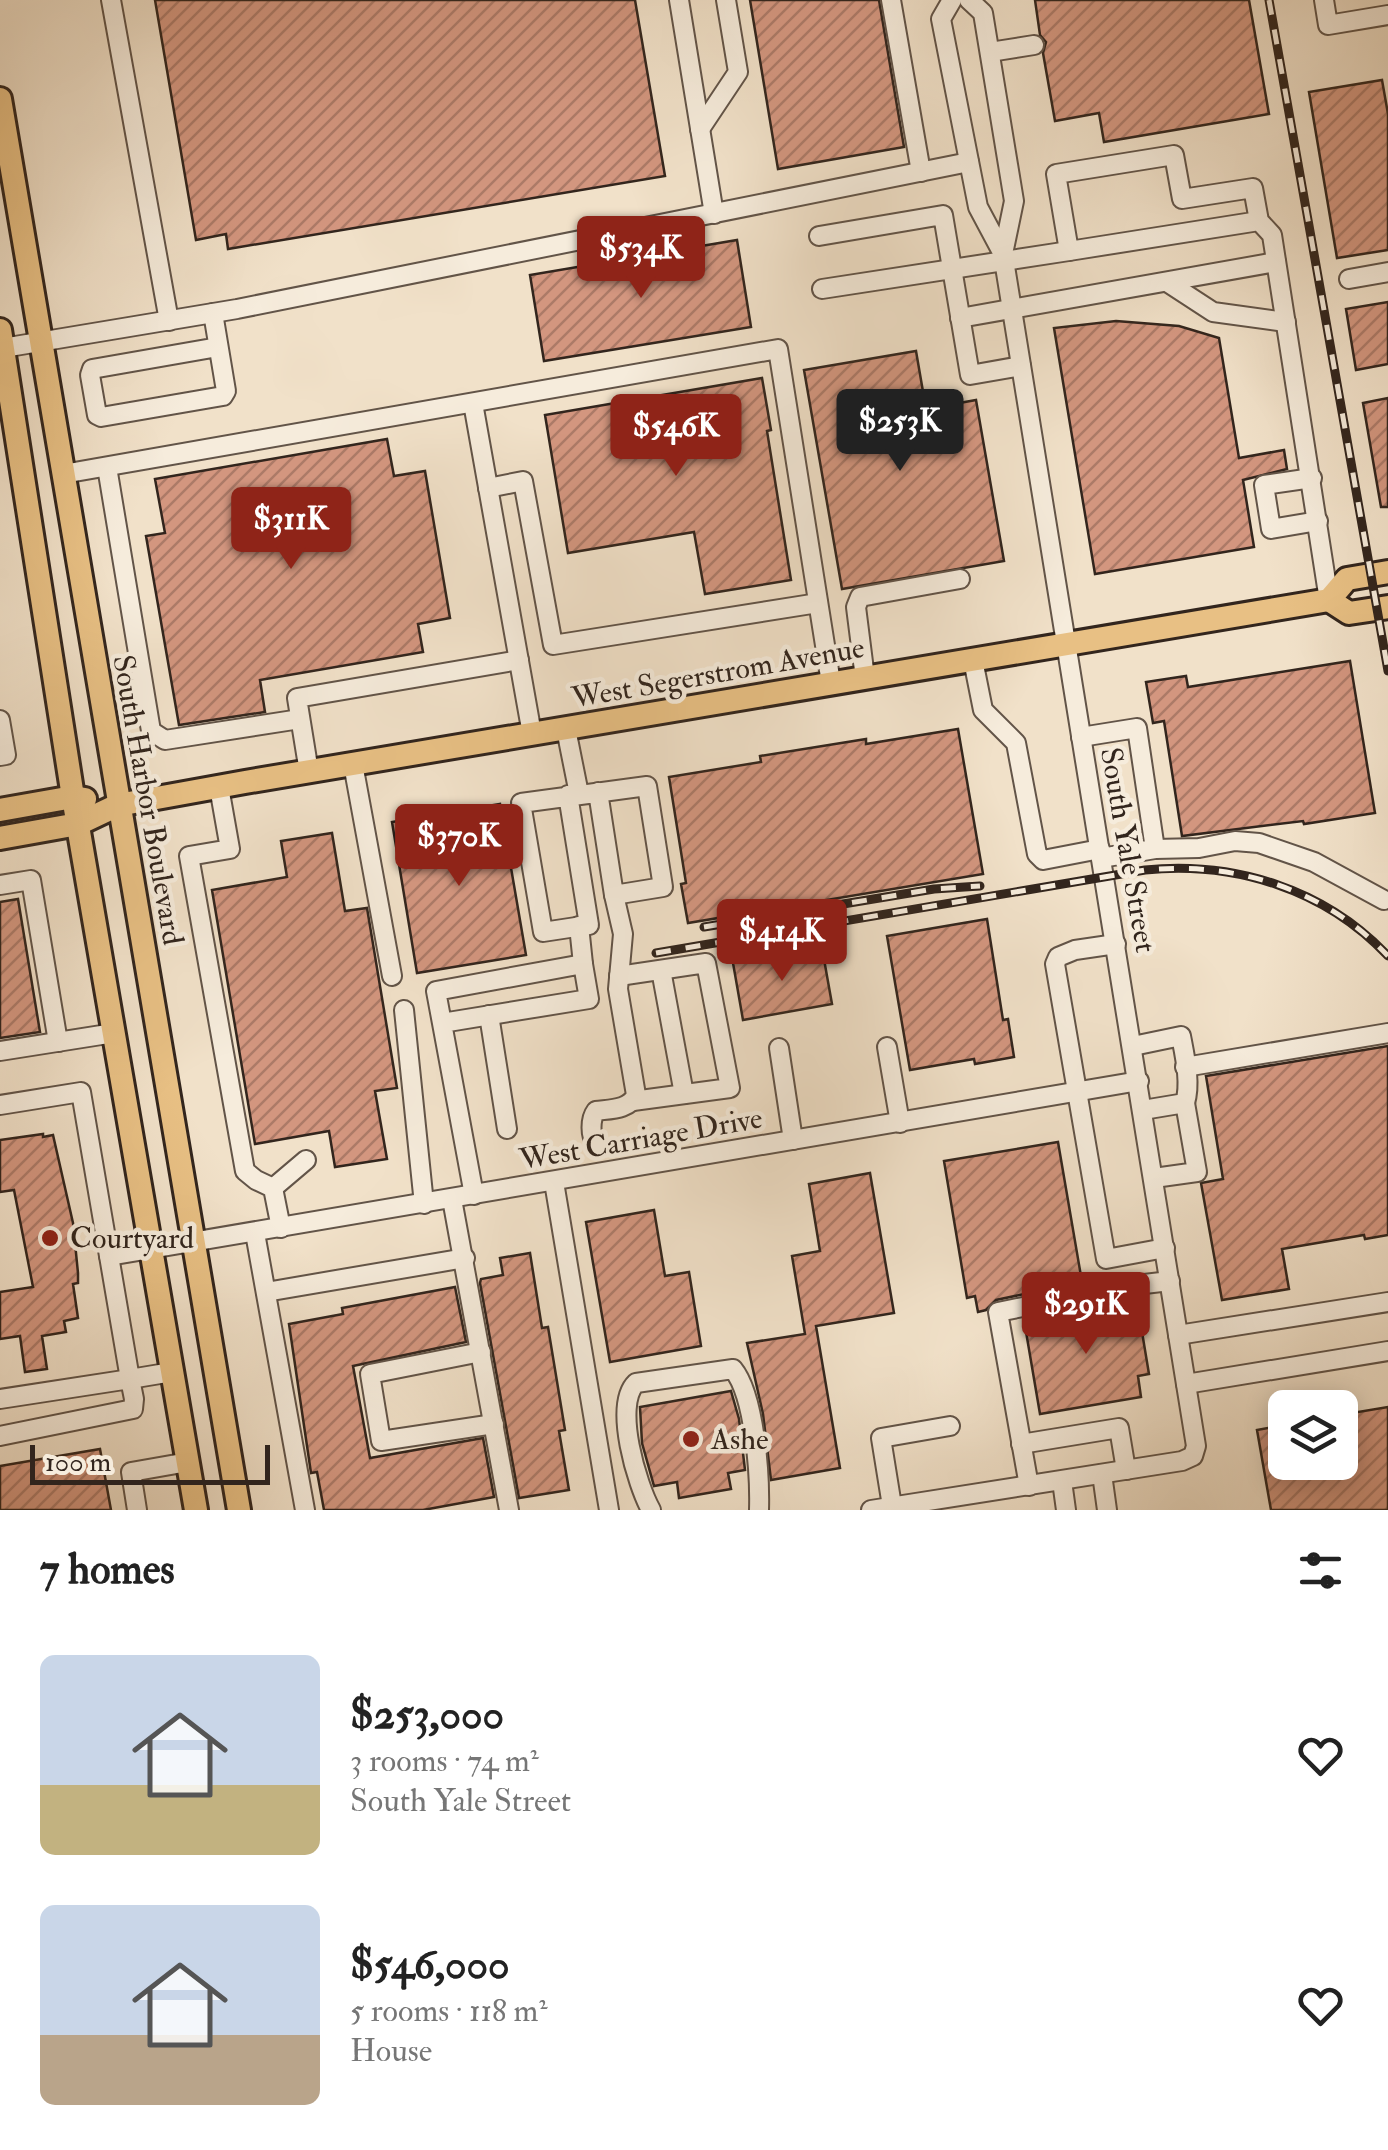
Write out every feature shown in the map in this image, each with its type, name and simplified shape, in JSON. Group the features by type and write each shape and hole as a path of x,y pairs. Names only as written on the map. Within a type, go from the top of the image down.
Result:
{"main road":[{"name":"South Harbor Boulevard","path":"0,99 238,1510"},
{"path":"2,349 78,824 196,1510"},
{"name":"West Segerstrom Avenue","path":"0,838 78,824 118,805 1329,600 1347,579 1388,572"},
{"name":"West Segerstrom Avenue","path":"1329,600 1349,613 1388,606"},
{"name":"West Segerstrom Avenue","path":"0,810 74,797 118,805"}],"street":[{"path":"111,0 169,321"},
{"path":"679,0 714,214"},
{"path":"700,128 738,72 726,0"},
{"path":"891,0 921,172"},
{"path":"952,0 940,19 978,208 1003,256"},
{"path":"969,0 984,13 1014,200 1003,256"},
{"path":"1324,0 1328,25 1388,14"},
{"path":"990,52 1034,45"},
{"path":"1069,251 1056,174 1174,155 1182,199 1254,188 1259,221 1272,235 1329,600"},
{"path":"2,349 213,313 969,162"},
{"path":"819,236 943,215 970,375 1021,366"},
{"path":"822,288 1003,256 1069,251 1259,221"},
{"name":"South Yale Street","path":"1003,256 1196,1446 1193,1456 1182,1461 1126,1470"},
{"path":"960,318 1276,262"},
{"path":"1349,279 1388,272"},
{"path":"1167,282 1213,312 1286,322"},
{"path":"213,313 226,391 223,396 101,418 97,415 92,369 218,347"},
{"path":"63,474 778,350 831,684"},
{"path":"473,402 532,734"},
{"path":"107,466 151,731 166,740 300,719"},
{"path":"1312,478 1264,485 1271,529 1318,521"},
{"path":"488,488 523,481 553,645 818,603"},
{"path":"865,678 856,607 860,597 960,579"},
{"path":"309,772 297,698 519,660"},
{"path":"973,660 983,710 1016,743 1037,854 1043,860 1259,842 1314,862 1384,900"},
{"path":"0,720 6,755 0,756"},
{"path":"1081,737 1136,728 1155,849"},
{"path":"566,729 573,794 589,924 543,932 522,804 573,794 647,786 663,887 614,895"},
{"path":"353,764 392,976"},
{"path":"219,787 230,848 190,856 244,1170 273,1188"},
{"path":"598,792 623,934 618,990 636,1095 633,1101"},
{"path":"0,885 32,880 58,1042"},
{"path":"442,1023 589,999 579,926"},
{"path":"1116,944 1075,950 1058,958 1055,964 1106,1259 1165,1248"},
{"path":"600,1174 592,1117 596,1112 623,1108 633,1101 730,1088 706,963 620,976"},
{"path":"474,1196 436,990 583,964"},
{"path":"661,970 684,1094"},
{"path":"404,1010 424,1204"},
{"path":"489,1015 508,1129"},
{"path":"0,1051 114,1033"},
{"path":"1185,1067 1388,1033"},
{"path":"1133,1046 1181,1036 1185,1103 1196,1172 1154,1178"},
{"path":"887,1047 900,1122"},
{"path":"778,1048 794,1140"},
{"name":"West Carriage Drive","path":"109,1256 1139,1082"},
{"path":"0,1105 80,1092 134,1399 132,1408 0,1436"},
{"path":"1143,1110 1185,1103"},
{"path":"273,1188 306,1160"},
{"path":"554,1182 609,1510"},
{"path":"273,1188 282,1228"},
{"path":"452,1199 509,1510"},
{"path":"255,1233 305,1510"},
{"path":"266,1292 465,1258"},
{"path":"1029,1486 998,1312 1170,1281"},
{"path":"1178,1336 1388,1302"},
{"path":"1186,1384 1388,1351"},
{"path":"481,1352 370,1374 381,1441 494,1424"},
{"path":"651,1510 638,1484 626,1418 629,1389 636,1383 733,1369 739,1376 747,1406 758,1469 758,1510"},
{"path":"0,1400 172,1372"},
{"path":"892,1506 881,1438 950,1426"},
{"path":"871,1510 1126,1470 1119,1428 1021,1444"},
{"path":"138,1510 131,1472 188,1462"},
{"path":"1102,1474 1106,1510"},
{"path":"1062,1480 1066,1510"}],"building":[{"path":"155,0 635,0 665,176 228,249 226,234 196,240"},
{"path":"750,0 879,0 904,147 778,169"},
{"path":"1035,0 1249,0 1269,114 1104,142 1099,113 1055,121 1043,53 1046,42 1040,35"},
{"path":"1382,80 1388,114 1388,250 1337,258 1309,92"},
{"path":"737,240 751,327 544,361 530,275"},
{"path":"1388,302 1388,364 1356,370 1346,309"},
{"path":"1116,321 1179,326 1219,338 1239,458 1284,450 1287,469 1243,480 1254,547 1095,574 1054,328"},
{"path":"916,351 926,409 976,400 1004,561 842,589 804,370"},
{"path":"762,378 791,580 705,594 694,532 568,553 545,415"},
{"path":"1388,398 1388,507 1381,507 1363,403"},
{"path":"387,439 394,476 425,471 450,618 418,624 423,652 260,680 265,712 179,725 146,536 165,533 155,479"},
{"path":"1350,661 1375,813 1182,836 1164,721 1153,723 1146,682 1186,676 1188,687"},
{"path":"958,729 983,874 688,923 681,884 686,883 669,777 761,762 760,756"},
{"path":"500,804 526,955 417,973 392,822"},
{"path":"332,833 345,911 367,908 397,1088 375,1091 387,1159 335,1167 329,1131 255,1144 212,890 287,877 281,841"},
{"path":"18,899 40,1032 0,1038 0,902"},
{"path":"987,919 1003,1020 1008,1019 1014,1057 910,1070 887,936"},
{"path":"822,948 832,1004 743,1020 733,963"},
{"path":"1388,1046 1388,1235 1365,1239 1364,1235 1282,1249 1289,1289 1222,1300 1201,1183 1223,1179 1206,1076"},
{"name":"Courtyard","path":"53,1135 73,1223 78,1283 73,1284 78,1318 64,1321 66,1332 42,1336 47,1369 25,1372 20,1336 0,1339 0,1292 33,1287 14,1190 0,1192 0,1140"},
{"path":"1058,1142 1082,1282 996,1300 978,1312 975,1296 967,1298 944,1161"},
{"path":"870,1173 894,1313 816,1326 840,1468 771,1480 763,1414 747,1343 805,1334 792,1256 820,1251 809,1184"},
{"path":"654,1210 665,1276 689,1272 701,1346 610,1362 586,1222"},
{"path":"530,1253 542,1328 548,1327 565,1430 559,1431 569,1490 519,1498 480,1283 481,1279 503,1275 500,1258"},
{"path":"455,1287 466,1342 353,1366 370,1458 483,1438 494,1497 423,1510 324,1510 317,1472 311,1473 289,1324 343,1314 342,1308"},
{"path":"1125,1299 1131,1334 1142,1332 1149,1374 1138,1376 1141,1397 1040,1414 1024,1320"},
{"name":"Ashe","path":"731,1391 745,1470 728,1473 731,1489 679,1498 677,1482 654,1486 642,1443 640,1407"},
{"path":"1388,1407 1388,1510 1271,1510 1257,1430 1268,1428 1268,1480 1358,1480 1358,1412"},
{"path":"100,1449 111,1510 0,1510 0,1466"}],"railway":[{"path":"1269,0 1388,671"},
{"path":"656,953 1145,870 1179,868 1212,870 1277,884 1336,913 1388,956"},
{"path":"704,927 934,889 980,886"}],"place":[{"name":"Courtyard","path":"50,1238"},
{"name":"Ashe","path":"691,1439"}]}
